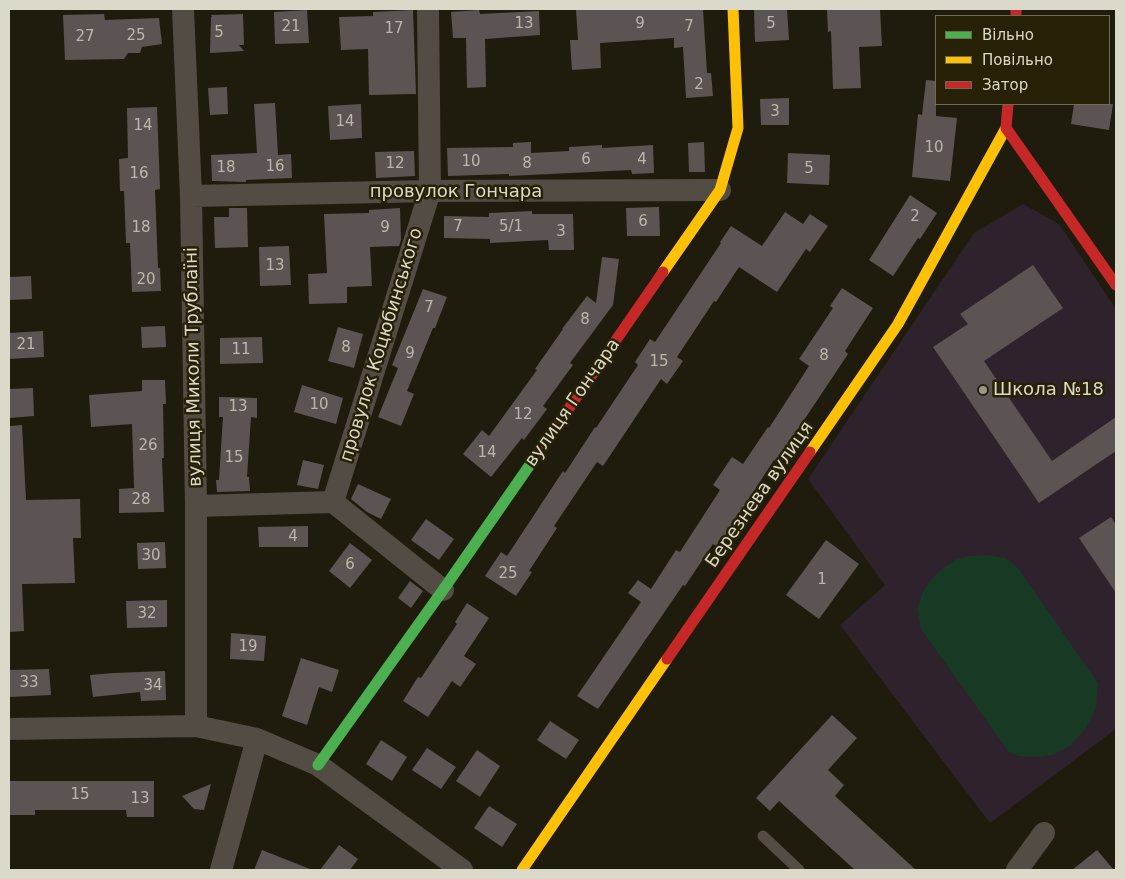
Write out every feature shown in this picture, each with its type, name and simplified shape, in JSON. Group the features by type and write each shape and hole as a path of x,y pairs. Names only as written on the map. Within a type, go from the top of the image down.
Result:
{"street":[{"name":"вулиця Миколи Трублаїні","path":"183,9 191,196 196,506 196,726"},
{"name":"провулок Коцюбинського","path":"333,502 430,191 428,9"},
{"name":"вулиця Гончара","path":"318,765 443,590 720,190 738,128 733,9"},
{"path":"1008,105 1006,128 1116,285"},
{"name":"Березнева вулиця","path":"522,870 898,324 1006,128"},
{"name":"провулок Гончара","path":"191,196 430,191 720,190"},
{"path":"196,506 333,502 443,590"},
{"path":"9,729 196,726 257,739 318,765 462,870"},
{"path":"221,870 257,739"},
{"path":"1017,870 1044,834"}],"lane":[{"path":"762,836 799,870"}],"shaded area":[{"path":"1023,204 1059,224 1116,309 1116,729 990,823 840,625 885,585 808,479 974,233"}],"green space":[{"path":"989,555 1006,558 1018,568 1098,683 1096,708 1086,728 1071,745 1053,755 1018,756 1008,751 921,629 917,609 923,592 930,581 955,560 969,556"}],"building":[{"path":"703,9 707,73 711,73 713,96 686,98 683,47 674,48 674,38 600,43 601,68 572,70 570,40 578,40 576,10"},
{"path":"754,9 787,9 789,40 755,42"},
{"path":"827,9 880,9 882,46 859,47 861,88 833,89 831,31 828,32"},
{"path":"307,10 309,43 275,44 274,12"},
{"path":"413,10 416,94 369,95 368,49 341,50 339,17 373,16 373,12"},
{"path":"479,10 480,14 539,11 540,35 485,39 486,87 467,88 466,38 453,38 451,12"},
{"path":"104,14 105,20 159,18 162,44 142,47 140,53 128,53 124,59 65,60 63,15"},
{"path":"243,14 244,45 239,45 244,51 210,53 211,15"},
{"path":"926,80 935,81 936,116 957,118 950,181 912,177 918,114 922,115"},
{"path":"227,87 228,114 210,115 208,88"},
{"path":"789,98 789,125 761,125 760,99"},
{"path":"275,103 278,155 291,154 292,178 246,180 246,182 212,181 211,155 257,153 254,104"},
{"path":"361,104 362,138 330,140 328,106"},
{"path":"1113,104 1109,130 1071,124 1074,105"},
{"path":"157,107 160,189 155,190 158,268 160,268 161,291 132,292 130,243 126,243 124,191 120,191 119,159 128,158 127,108"},
{"path":"531,142 531,153 569,151 569,147 602,145 602,148 653,145 654,173 632,174 631,170 509,176 509,174 448,176 447,148 513,147 513,143"},
{"path":"704,142 705,172 689,172 688,143"},
{"path":"414,151 415,176 376,178 375,152"},
{"path":"788,153 830,155 829,185 787,183"},
{"path":"910,195 937,213 893,276 869,260"},
{"path":"659,207 660,236 627,236 626,208"},
{"path":"229,208 247,208 248,247 215,248 214,217 229,217"},
{"path":"400,208 401,240 399,246 370,247 372,286 347,287 347,303 309,304 308,274 327,273 324,214 369,213 369,210"},
{"path":"532,211 532,214 573,214 574,250 549,250 548,240 490,243 490,239 444,238 444,216 489,217 489,213"},
{"path":"785,212 803,224 810,214 828,226 810,252 806,249 777,292 739,267 677,357 683,361 667,384 661,379 603,466 597,462 554,526 557,528 529,571 532,572 516,596 485,576 501,552 507,556 563,471 565,473 638,365 635,362 650,339 655,342 731,226 762,246"},
{"path":"289,246 291,285 260,286 259,247"},
{"path":"602,257 619,259 613,305 570,363 573,365 543,406 547,409 524,440 522,438 491,477 463,454 482,430 489,436 537,370 535,369 562,329 587,296 596,303"},
{"name":"Школа №18","path":"1033,265 1063,308 984,361 1052,461 1116,417 1116,451 1039,503 933,347 968,324 960,314"},
{"path":"31,276 32,299 9,300 9,277"},
{"path":"842,288 873,308 845,351 848,354 776,462 774,460 732,525 734,527 720,549 713,544 598,709 577,696 641,602 628,593 638,580 651,589 676,550 680,552 720,490 713,485 732,457 743,464 769,428 809,366 799,359 833,308 830,306"},
{"path":"423,289 447,297 407,391 414,394 401,426 378,417 398,368 392,365"},
{"path":"165,326 166,347 142,348 141,327"},
{"path":"338,327 363,334 354,368 328,361"},
{"path":"43,331 44,357 9,359 9,333"},
{"path":"262,337 263,363 220,364 220,338"},
{"path":"142,380 165,380 166,404 163,404 164,458 162,458 164,512 119,513 119,489 134,488 132,424 91,427 89,395 142,391"},
{"path":"302,385 343,398 336,424 294,412"},
{"path":"33,388 34,416 9,418 9,389"},
{"path":"219,397 257,398 257,418 251,417 247,477 249,477 250,491 217,492 216,480 219,480 223,417 219,417"},
{"path":"22,425 26,500 80,499 81,538 73,538 75,583 22,584 24,631 9,632 9,426"},
{"path":"303,460 324,465 318,489 297,485"},
{"path":"358,484 391,499 381,519 367,512 351,499"},
{"path":"1111,517 1116,525 1116,593 1079,538"},
{"path":"426,519 454,539 439,560 411,540"},
{"path":"308,526 308,547 259,547 258,527"},
{"path":"826,540 859,564 819,619 786,595"},
{"path":"165,542 166,568 138,569 137,543"},
{"path":"350,543 372,560 350,588 329,571"},
{"path":"410,581 423,591 411,608 398,598"},
{"path":"167,600 167,627 127,628 126,601"},
{"path":"467,603 489,618 464,656 476,664 460,687 452,681 428,717 403,701 418,677 421,678 457,624 455,622"},
{"path":"231,633 266,636 264,661 230,659"},
{"path":"301,658 339,670 332,692 319,687 307,725 282,716"},
{"path":"49,669 51,695 9,697 9,670"},
{"path":"165,671 166,700 141,701 140,692 93,697 90,675"},
{"path":"832,715 857,738 828,770 844,785 835,796 916,870 855,870 779,801 770,811 756,798"},
{"path":"550,721 579,740 566,759 537,740"},
{"path":"381,740 407,757 392,781 366,764"},
{"path":"427,748 456,767 441,789 412,770"},
{"path":"477,750 500,766 480,797 456,781"},
{"path":"9,781 154,781 154,817 127,817 126,810 35,810 35,815 10,815"},
{"path":"211,784 204,810 194,809 182,796"},
{"path":"489,806 517,824 502,847 474,828"},
{"path":"339,845 358,859 350,870 320,870"},
{"path":"262,850 310,869 310,870 254,870"},
{"path":"1097,850 1114,870 1072,870"}],"traffic: fast":[{"path":"318,765 536,456"}],"traffic: slow":[{"path":"663,272 720,190 738,128 733,9"},
{"path":"810,452 898,324 1006,128"},
{"path":"522,870 667,659"}],"traffic: jam":[{"path":"1016,9 1016,15"},
{"path":"1008,105 1006,128 1116,285"},
{"path":"536,456 663,272"},
{"path":"667,659 810,452"}],"place":[{"name":"Школа №18","path":"983,390"}]}
